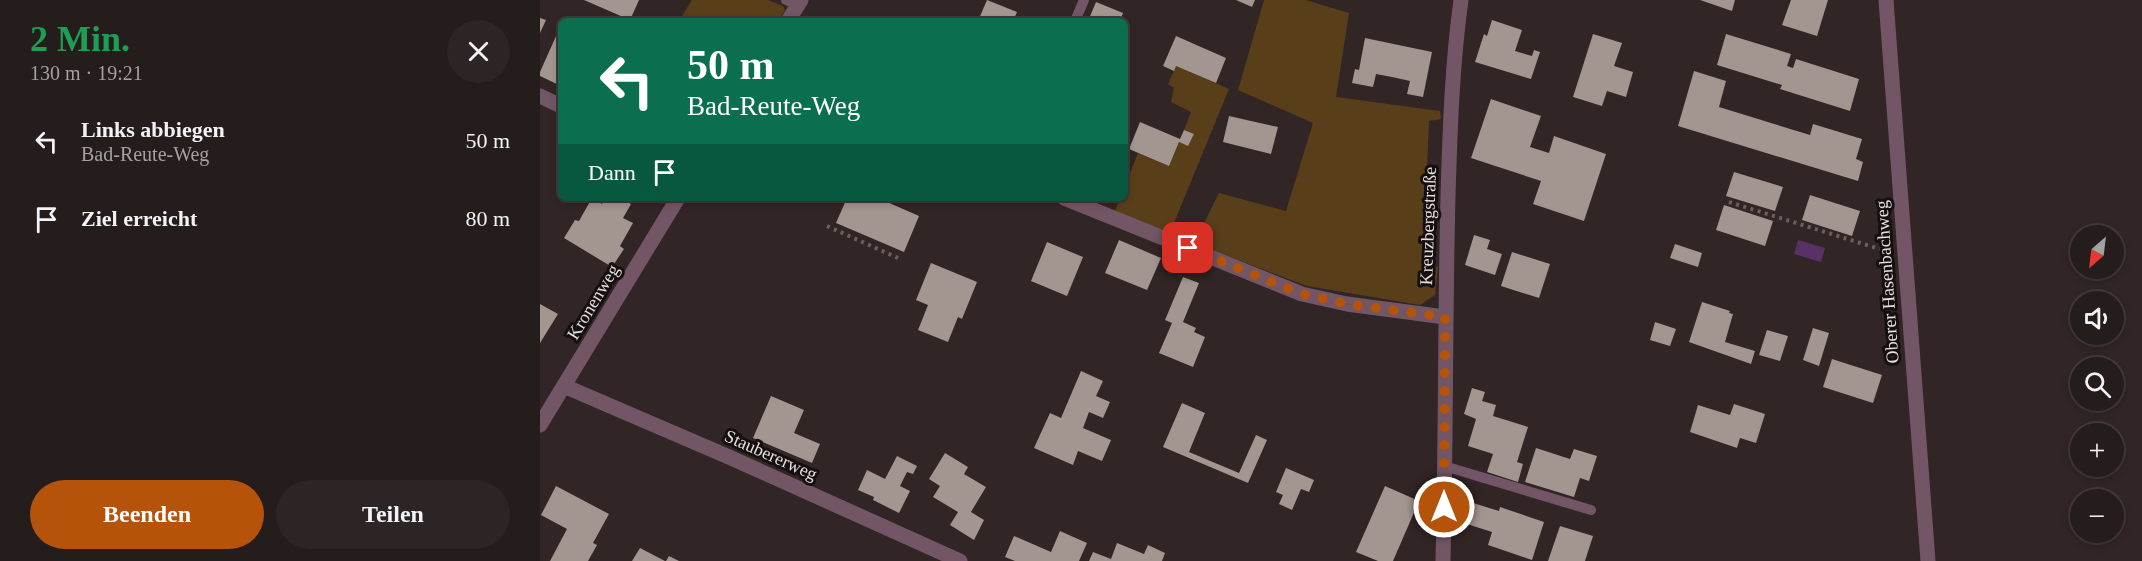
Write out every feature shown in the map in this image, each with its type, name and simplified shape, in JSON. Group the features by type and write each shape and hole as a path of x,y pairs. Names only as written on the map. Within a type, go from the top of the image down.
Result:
{"street":[{"name":"Kreuzbergstraße","path":"1443,561 1445,317 1451,105 1461,0"},
{"name":"Oberer Hasenbachweg","path":"1886,0 1928,561"},
{"path":"789,18 795,2"},
{"path":"540,96 558,105"},
{"name":"Kronenweg","path":"540,425 676,201"},
{"path":"1071,201 1302,294 1347,304 1445,317"},
{"name":"Staubererweg","path":"564,386 960,561"}],"lane":[{"path":"1076,18 1084,0"},
{"path":"1444,466 1591,510"}],"path":[{"path":"1729,202 1893,254"},
{"path":"827,226 898,258"}],"shaded area":[{"path":"692,0 768,0 783,6 785,10 780,18 681,18"},
{"path":"1264,0 1306,0 1349,13 1336,97 1440,111 1441,119 1429,121 1423,264 1438,267 1435,295 1420,305 1307,286 1194,243 1219,193 1286,211 1313,123 1238,90"},
{"path":"1176,66 1229,89 1169,235 1115,211 1119,201 1128,201 1128,178 1138,153 1169,166 1179,142 1188,146 1194,134 1184,130 1191,112 1171,102 1174,88 1168,84"},
{"path":"1798,240 1825,248 1821,262 1794,254"}],"building":[{"path":"584,0 639,0 631,18 625,18"},
{"path":"987,0 1017,12 1014,18 979,18"},
{"path":"1236,0 1255,0 1252,7"},
{"path":"1700,0 1735,0 1732,11"},
{"path":"1791,0 1828,0 1817,36 1782,25"},
{"path":"1096,2 1123,13 1121,18 1089,18"},
{"path":"540,18 546,20 540,33"},
{"path":"1492,20 1522,30 1515,51 1532,56 1534,50 1540,52 1531,79 1475,62 1484,34 1487,36"},
{"path":"558,32 558,85 540,76"},
{"path":"1593,34 1622,43 1614,66 1633,72 1626,97 1607,91 1602,106 1573,97"},
{"path":"1726,34 1791,54 1787,66 1793,68 1796,59 1859,79 1850,111 1780,89 1782,85 1717,65"},
{"path":"1176,36 1226,58 1216,83 1176,66 1174,71 1163,66"},
{"path":"1365,38 1432,52 1423,97 1407,94 1410,81 1392,77 1376,74 1373,87 1352,83 1355,69 1359,70"},
{"path":"1694,71 1726,81 1719,107 1810,135 1813,124 1862,139 1856,159 1863,162 1858,181 1678,126"},
{"path":"1491,99 1541,116 1530,147 1549,153 1554,136 1606,154 1584,221 1533,204 1541,181 1471,158"},
{"path":"1229,116 1278,127 1271,154 1223,142"},
{"path":"1140,122 1180,139 1184,130 1194,134 1188,146 1179,142 1169,166 1129,149"},
{"path":"1734,172 1783,187 1775,211 1726,196"},
{"path":"1810,195 1860,211 1852,236 1802,220"},
{"path":"590,201 602,204 604,201 626,201 631,204 623,218 633,223 620,246 624,249 612,267 564,238 575,220 579,221"},
{"path":"846,201 885,201 919,216 904,252 836,223"},
{"path":"1724,205 1773,221 1765,246 1716,230"},
{"path":"1474,235 1490,240 1487,249 1502,254 1495,275 1465,265"},
{"path":"1119,240 1161,258 1147,290 1105,273"},
{"path":"1047,242 1083,257 1067,296 1031,281"},
{"path":"1675,244 1702,253 1698,267 1670,258"},
{"path":"1512,252 1550,264 1539,298 1501,286"},
{"path":"931,263 977,282 962,319 958,317 948,342 918,330 928,305 916,300"},
{"path":"1183,277 1199,283 1183,322 1196,328 1194,332 1205,337 1193,367 1159,353 1172,323 1165,320"},
{"path":"1702,302 1733,314 1725,342 1755,351 1751,364 1689,342"},
{"path":"540,304 558,314 540,343"},
{"path":"1655,322 1676,329 1670,346 1650,340"},
{"path":"1813,328 1829,333 1819,366 1803,360"},
{"path":"1767,330 1788,336 1780,361 1759,355"},
{"path":"1832,359 1882,375 1873,403 1823,387"},
{"path":"1081,371 1103,381 1096,396 1110,402 1103,418 1089,412 1083,428 1111,440 1102,461 1078,451 1073,465 1034,448 1050,413 1061,418"},
{"path":"1472,388 1485,392 1482,401 1496,405 1493,416 1528,427 1517,462 1523,464 1518,482 1487,472 1493,454 1468,446 1476,419 1464,414"},
{"path":"771,396 804,410 794,433 820,444 812,463 753,438"},
{"path":"1182,403 1205,413 1189,452 1239,473 1256,435 1267,440 1248,483 1163,447"},
{"path":"1734,404 1765,414 1756,443 1740,438 1737,448 1690,432 1698,405 1730,415"},
{"path":"1536,448 1570,459 1574,449 1597,456 1589,481 1580,478 1574,497 1525,482"},
{"path":"945,453 968,467 964,474 986,487 971,512 984,520 974,540 950,525 958,512 933,497 940,486 929,479"},
{"path":"897,456 917,466 913,474 907,472 900,486 910,491 899,513 858,490 867,470 885,479"},
{"path":"1286,468 1314,480 1309,492 1301,489 1292,510 1279,504 1283,495 1276,492"},
{"path":"556,486 609,514 593,543 597,545 588,561 550,561 567,529 541,515"},
{"path":"1385,486 1419,501 1393,561 1378,561 1356,552"},
{"path":"1470,502 1499,511 1500,507 1544,522 1532,560 1488,545 1492,532 1464,523"},
{"path":"1560,526 1593,536 1585,561 1548,561"},
{"path":"1060,531 1087,543 1079,561 1015,561 1005,557 1014,536 1051,552"},
{"path":"1117,543 1144,554 1148,545 1165,553 1162,561 1089,561 1093,552 1111,559"},
{"path":"640,548 665,561 632,561"},
{"path":"669,556 679,561 666,561"}],"route":[{"path":"1188,248 1302,294 1347,304 1445,317 1444,507"}]}
